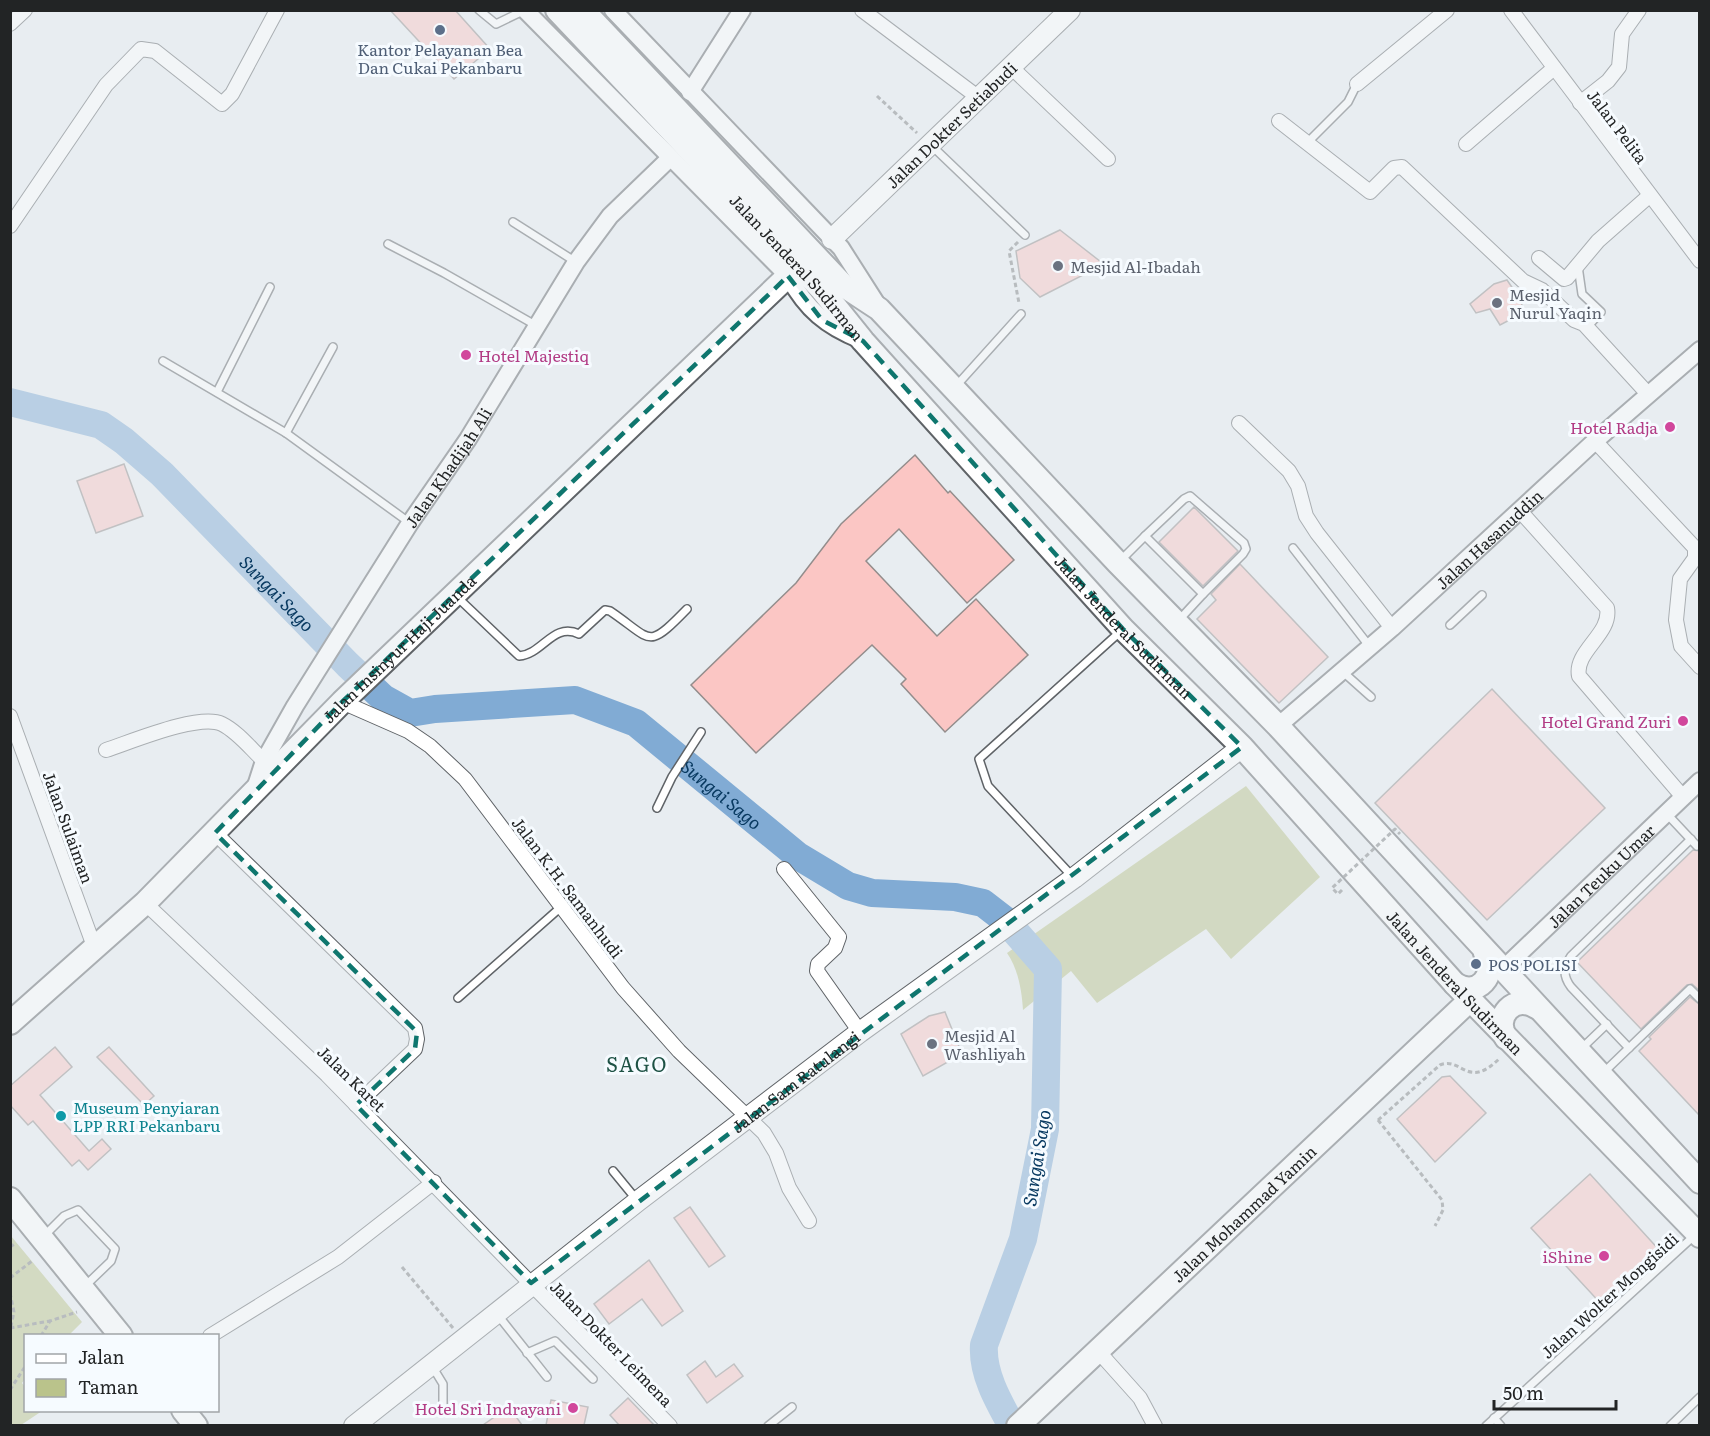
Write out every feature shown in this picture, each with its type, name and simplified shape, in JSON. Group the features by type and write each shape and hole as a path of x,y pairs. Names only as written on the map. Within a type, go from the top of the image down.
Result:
{"main road":[{"name":"Jalan Jenderal Sudirman","path":"557,10 822,290 863,341 1123,629 1242,747 1509,1042 1698,1235"},
{"name":"Jalan Jenderal Sudirman","path":"583,10 844,286 879,309 1118,563 1472,928 1485,953 1700,1182"},
{"name":"Jalan Dokter Setiabudi","path":"832,239 1070,10"},
{"name":"Jalan Insinyur Haji Juanda","path":"10,1023 145,903 342,702 456,596 788,276"},
{"name":"Jalan Sam Ratulangi","path":"354,1425 531,1283 638,1201 860,1032 1074,878 1242,747"},
{"path":"1463,992 1461,987 1475,988 1486,980 1490,967 1485,953"},
{"name":"Jalan Mohammad Yamin","path":"1023,1423 1463,992"},
{"path":"1509,1042 1501,1025 1505,1011 1516,1004 1530,1004 1536,1007"},
{"path":"10,1199 120,1334"},
{"path":"185,1412 196,1425"}],"street":[{"path":"10,24 25,10"},
{"path":"10,226 106,85 141,49 155,51 222,104 232,94 277,10"},
{"path":"525,10 669,159 788,276 803,300 822,320 835,329 863,341"},
{"path":"613,10 832,239 853,265 879,309"},
{"path":"690,92 742,10"},
{"path":"862,10 979,98"},
{"path":"1357,84 1448,10"},
{"name":"Jalan Pelita","path":"1511,10 1648,196 1700,261"},
{"path":"1580,103 1608,81 1619,67 1622,34 1639,10"},
{"path":"1011,66 1108,159"},
{"path":"1466,144 1554,68"},
{"path":"1279,121 1370,192 1394,168 1402,167 1523,282 1542,290 1574,320 1580,320 1648,394"},
{"name":"Jalan Khadijah Ali","path":"254,792 264,761 295,706 338,641 410,523 468,439 576,262 610,216 669,159"},
{"path":"1539,258 1564,279 1598,241 1648,196"},
{"name":"Jalan Hasanuddin","path":"1278,726 1392,628 1521,512 1595,441 1700,350"},
{"path":"1239,423 1289,471 1298,486 1306,516 1317,533 1392,628"},
{"path":"1595,441 1695,549 1695,558 1680,579 1676,620 1681,646 1700,667"},
{"path":"1521,512 1607,608 1604,625 1580,663 1579,676 1683,797"},
{"name":"Jalan K.H. Samanhudi","path":"342,702 408,731 465,778 536,870 561,907 650,1018 679,1050 764,1133 776,1153 789,1188 809,1221"},
{"name":"Jalan Sulaiman","path":"10,716 95,949"},
{"path":"106,750 183,726 213,721 231,729 264,761"},
{"name":"Jalan Teuku Umar","path":"1502,971 1699,782"},
{"path":"215,833 415,1028 417,1039 415,1049 356,1105"},
{"path":"784,869 839,937 838,943 818,964 817,971 860,1032"},
{"name":"Jalan Karet","path":"145,903 356,1105 531,1283"},
{"path":"212,1334 338,1257 434,1182"},
{"name":"Jalan Dokter Leimena","path":"531,1283 670,1425"},
{"path":"1098,1351 1140,1398 1155,1425"}],"lane":[{"path":"479,10 496,24 525,10"},
{"path":"1308,142 1348,102 1357,84"},
{"path":"930,145 1025,235"},
{"path":"513,222 576,262"},
{"path":"388,244 537,326"},
{"path":"1578,265 1582,294 1601,312 1587,327"},
{"path":"217,392 270,287"},
{"path":"953,389 1021,314"},
{"path":"286,433 333,347"},
{"path":"163,361 286,433 410,523"},
{"path":"1118,563 1184,499 1190,496 1244,543 1246,549 1243,554 1176,623"},
{"path":"1145,536 1203,594"},
{"path":"1293,548 1370,647"},
{"path":"1450,625 1482,595"},
{"path":"456,596 519,656 535,650 561,631 571,630 579,634 605,610 610,610 644,636 652,638 662,634 687,609"},
{"path":"1074,878 988,786 979,759 1123,629"},
{"path":"1342,671 1371,697"},
{"path":"657,808 672,777 701,732"},
{"path":"1666,813 1697,846"},
{"path":"1629,1048 1568,982 1564,973 1568,961 1691,839"},
{"path":"458,998 561,907"},
{"path":"1600,1076 1690,989 1700,999"},
{"path":"1578,1052 1607,1024"},
{"path":"614,1171 638,1201"},
{"path":"41,1239 64,1216 78,1210 114,1249 111,1261 82,1288"},
{"name":"Jalan Wolter Mongisidi","path":"1486,1425 1698,1235"},
{"path":"496,1312 548,1377"},
{"path":"527,1353 555,1341 593,1379"},
{"path":"430,1364 443,1384 443,1405"},
{"path":"1670,1425 1700,1397"},
{"path":"768,1425 792,1407"},
{"path":"1494,1418 1501,1425"}],"path":[{"path":"877,96 930,145"},
{"path":"1021,314 1009,251 1025,235"},
{"path":"1342,890 1338,894 1332,888 1395,829 1400,834"},
{"path":"1435,1226 1443,1210 1442,1200 1378,1120 1440,1065 1448,1063 1470,1073 1478,1073 1487,1070 1509,1042"},
{"path":"10,1247 16,1243"},
{"path":"10,1278 32,1261"},
{"path":"402,1267 462,1338"},
{"path":"10,1293 14,1312 11,1329 50,1322 98,1307"},
{"path":"42,1334 50,1322"},
{"path":"10,1390 24,1368"}],"highlighted area":[{"path":"788,276 822,320 863,341 1123,629 1242,747 531,1283 356,1105 415,1049 417,1032 215,833 342,702"}],"green space":[{"path":"1246,786 1320,877 1231,959 1206,929 1097,1003 1071,971 1023,1010 1019,980 1007,953"},
{"path":"11,1236 82,1322 70,1334 24,1334 24,1380 22,1383 24,1386 24,1412 40,1412 21,1425 11,1425"}],"building":[{"name":"Kantor Pelayanan Bea Dan Cukai Pekanbaru","path":"390,10 455,10 490,49 454,79"},
{"name":"Mesjid Al-Ibadah","path":"1060,230 1101,262 1093,270 1040,297 1020,278 1016,251"},
{"name":"Mesjid Nurul Yaqin","path":"1507,280 1522,302 1521,314 1500,325 1490,309 1476,313 1470,304 1494,284"},
{"path":"915,455 948,493 950,491 1014,560 967,603 899,529 866,561 937,636 976,599 1028,655 945,732 901,684 906,679 872,645 756,753 691,685 796,583 841,524"},
{"path":"124,464 143,516 96,533 77,481"},
{"path":"1194,507 1238,551 1203,586 1159,542"},
{"path":"1240,564 1328,657 1279,703 1197,619 1216,600 1211,594"},
{"path":"1492,689 1605,808 1487,920 1375,803"},
{"path":"1693,850 1700,851 1700,991 1692,984 1687,985 1641,1029 1577,962"},
{"path":"1690,997 1700,1005 1700,1116 1639,1051 1651,1039 1649,1037"},
{"name":"Mesjid Al Washliyah","path":"945,1012 962,1054 923,1076 901,1034 929,1016"},
{"path":"55,1047 72,1067 40,1095 89,1151 102,1139 111,1149 88,1170 79,1160 72,1166 33,1121 28,1125 10,1105 10,1086"},
{"path":"109,1047 154,1096 144,1105 97,1057"},
{"path":"1450,1076 1486,1113 1435,1162 1397,1119 1442,1077"},
{"path":"1590,1174 1661,1252 1603,1306 1531,1228"},
{"path":"690,1207 725,1256 709,1267 674,1218"},
{"path":"649,1260 683,1311 662,1326 642,1299 609,1324 594,1304"},
{"path":"705,1361 716,1377 734,1364 743,1376 707,1403 687,1375"},
{"path":"628,1398 654,1425 619,1425 610,1415"},
{"path":"551,1400 588,1407 584,1425 546,1425"},
{"path":"509,1407 522,1425 483,1425"}],"waterway":[{"name":"Sungai Sago","path":"10,402 101,425 124,441 162,474 348,665 383,698 410,713 435,709 575,700 636,723 798,856 848,886 872,893 955,897 983,903 1005,920 1048,969 1045,1129 1023,1239 984,1345 988,1376 996,1397 1012,1426"}],"place":[{"name":"Kantor Pelayanan Bea Dan Cukai Pekanbaru","path":"440,30"},
{"name":"Mesjid Al-Ibadah","path":"1058,266"},
{"name":"Mesjid Nurul Yaqin","path":"1497,303"},
{"name":"Hotel Majestiq","path":"466,355"},
{"name":"Hotel Radja","path":"1670,427"},
{"name":"Hotel Grand Zuri","path":"1683,721"},
{"name":"POS POLISI","path":"1476,964"},
{"name":"Mesjid Al Washliyah","path":"932,1044"},
{"name":"Museum Penyiaran LPP RRI Pekanbaru","path":"61,1116"},
{"name":"iShine","path":"1604,1256"},
{"name":"Hotel Sri Indrayani","path":"573,1408"}],"district":[{"name":"SAGO","path":"637,1063"}]}
